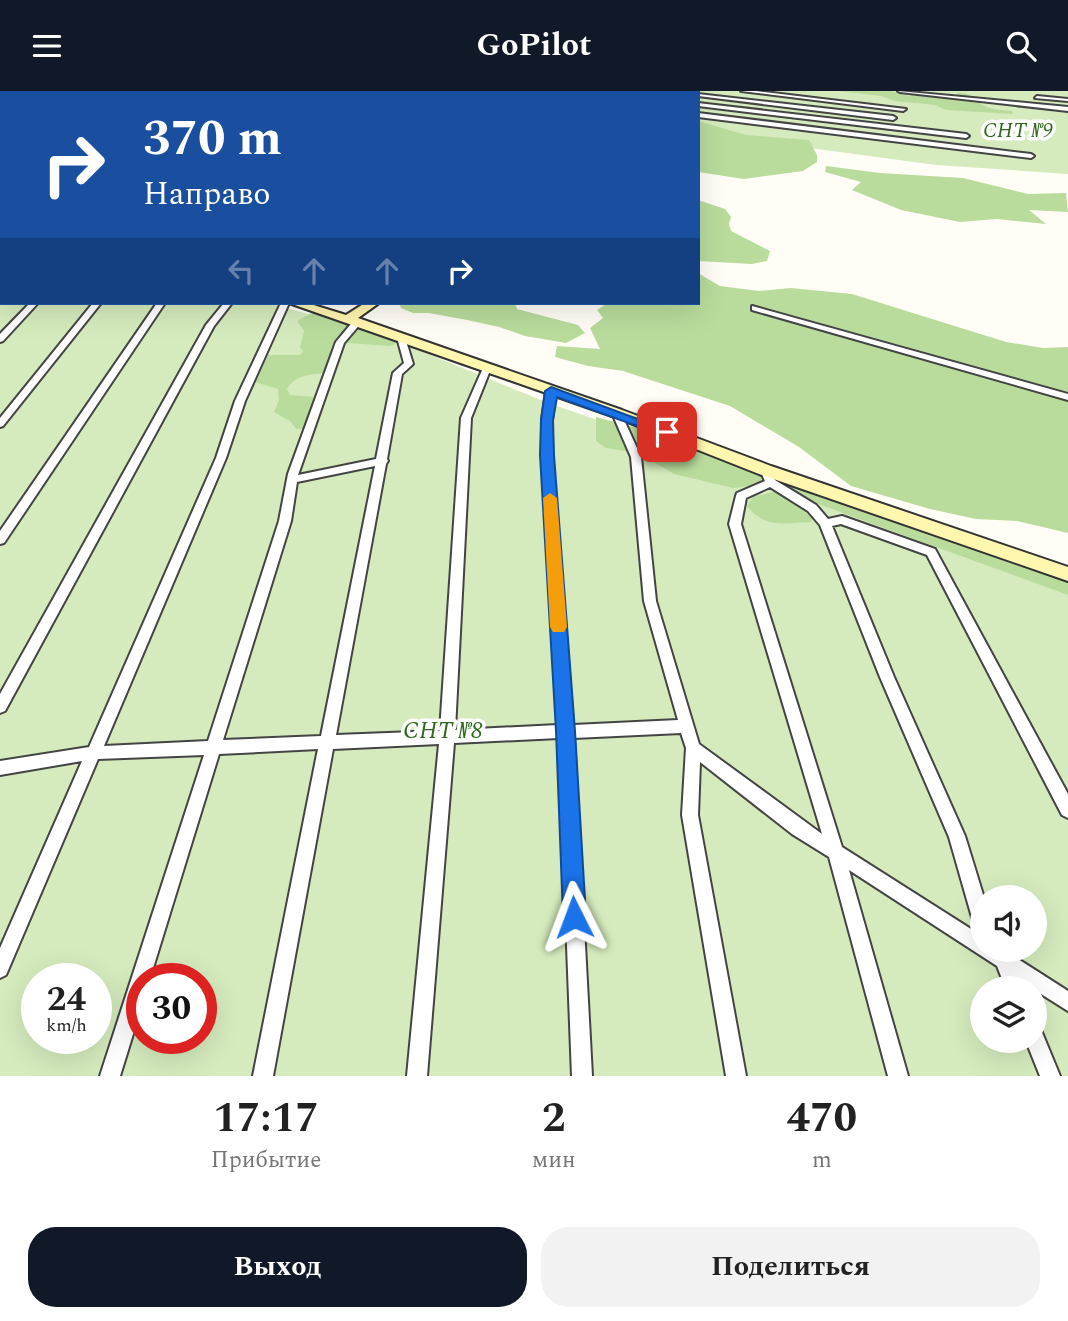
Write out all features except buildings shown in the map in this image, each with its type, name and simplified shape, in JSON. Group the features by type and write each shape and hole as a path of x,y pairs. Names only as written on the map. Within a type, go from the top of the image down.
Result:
{"main road":[{"path":"302,305 354,319 617,413 768,476 1068,574"},
{"path":"354,319 371,305"}],"street":[{"path":"743,91 903,109"},
{"path":"900,91 1068,109"},
{"path":"700,95 893,118"},
{"path":"1025,96 1068,100"},
{"path":"700,104 966,136"},
{"path":"700,115 1031,156"},
{"path":"0,339 32,305"},
{"path":"0,424 95,305"},
{"path":"0,540 160,305"},
{"path":"0,707 210,325 227,305"},
{"path":"0,969 221,458 240,401 284,305"},
{"path":"755,308 1068,397"},
{"path":"110,1076 285,521 292,480 340,342 354,319"},
{"path":"263,1076 398,373 409,364 402,341 404,337"},
{"path":"417,1076 447,735 466,418 486,367"},
{"path":"551,391 547,420 547,455 566,731 582,1076"},
{"path":"617,413 636,457 650,601 693,748 690,815 736,1076"},
{"path":"292,480 383,461"},
{"path":"898,1076 836,853 735,524 741,496 768,476 812,508 825,523 887,677 957,836 971,885"},
{"path":"825,523 842,520 931,551 1068,810"},
{"path":"0,768 92,753 686,726"},
{"path":"693,748 798,828 970,939"},
{"path":"1006,962 1068,1002"},
{"path":"1041,1053 1050,1076"}],"green space":[{"name":"СНТ №9","path":"700,91 1068,91 1068,174 936,165 700,133"},
{"path":"838,91 890,91 909,96 915,93 957,96 957,93 962,93 983,105 1012,111 1013,114 946,110 935,105"},
{"path":"700,122 746,135 809,140 817,155 817,162 803,171 744,179 700,172"},
{"path":"826,166 880,173 963,178 1028,194 1066,193 1068,212 1029,210 1046,224 997,219 960,222 901,210 852,190 861,182 825,172"},
{"path":"700,201 725,209 731,217 731,231 770,251 767,261 752,264 700,261"},
{"path":"700,274 720,286 759,291 791,288 852,294 1006,342 1043,348 1068,347 1068,533 1017,521 976,519 851,486 799,447 730,406 623,371 588,366 555,357 557,346 600,349 590,328 603,318 597,310 605,305 700,305"},
{"name":"СНТ №8","path":"0,305 274,305 399,342 548,403 1068,581 1068,1076 0,1076"},
{"path":"400,305 516,305 517,309 578,325 585,333 566,343 525,336 467,320 413,313"},
{"path":"312,313 340,318 397,340 394,345 389,346 334,342 325,373 299,378 287,389 290,395 314,397 304,429 296,429 291,422 274,412 279,400 278,389 255,382 268,355 300,355 303,351 300,347 304,331 297,321"},
{"path":"596,417 652,432 702,453 1068,578 1068,595 762,485 733,488 674,474 639,453 606,448 596,441"},
{"path":"777,491 812,518 811,522 768,521 747,506 753,497"}],"slow traffic":[{"path":"550,498 559,627"}],"route":[{"path":"574,917 566,731 547,455 547,420 551,391 667,432"}]}
